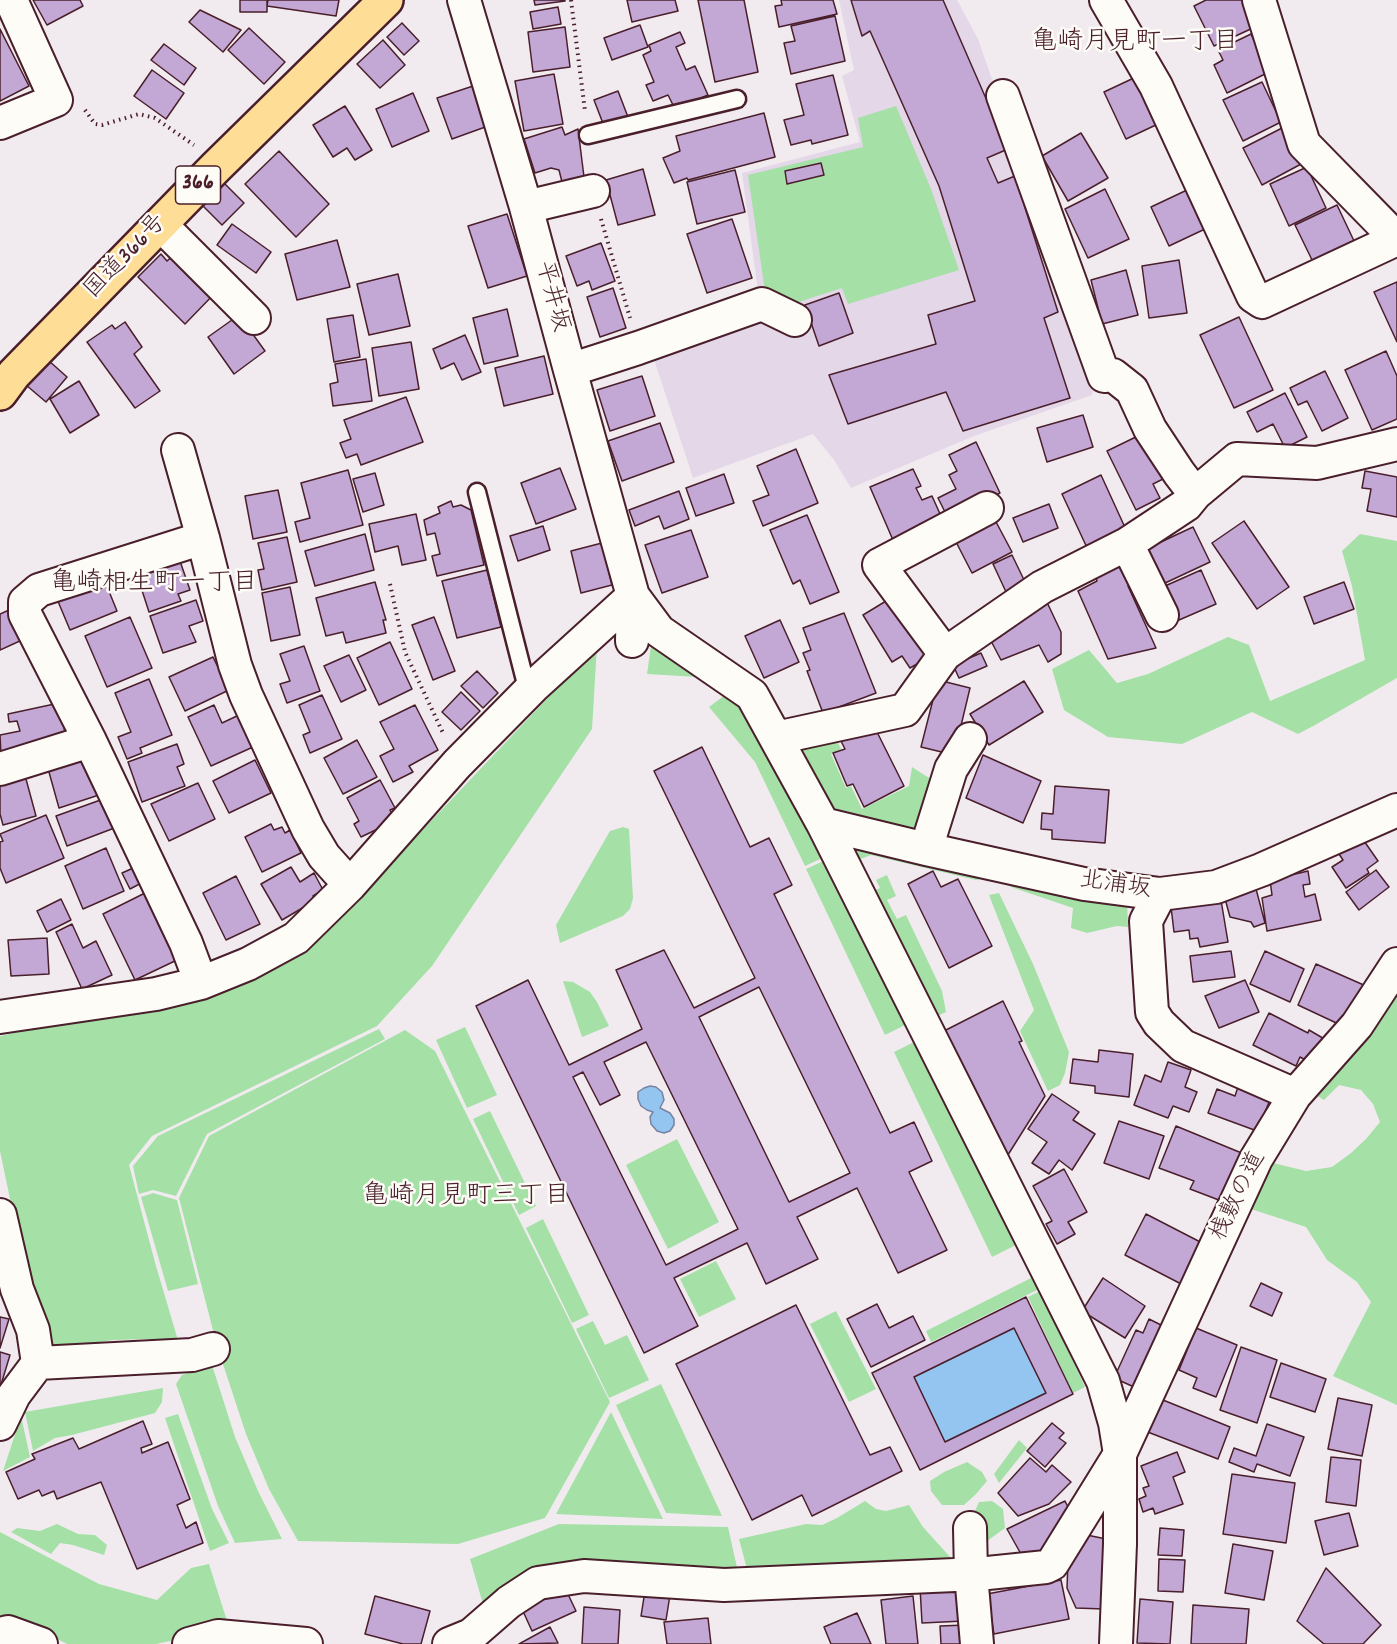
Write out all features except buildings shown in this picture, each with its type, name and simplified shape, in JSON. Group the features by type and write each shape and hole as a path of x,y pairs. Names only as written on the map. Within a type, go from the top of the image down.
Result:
{"highway":[{"name":"国道366号","path":"0,393 14,374 215,168 386,0"}],"street":[{"path":"0,123 56,100 11,0"},
{"name":"平井坂","path":"464,0 526,207 633,596"},
{"path":"1106,0 1156,86 1253,296 1262,302 1397,239 1304,144 1259,0"},
{"path":"1003,96 1104,376 1113,375 1132,390 1150,429 1196,494"},
{"path":"526,207 593,191"},
{"path":"160,224 254,318"},
{"path":"570,370 762,304 795,320"},
{"path":"776,738 905,710 945,654 1042,586 1127,544 1186,505 1237,459 1317,463 1397,444"},
{"path":"178,450 235,665 246,695 308,829 324,856 350,885"},
{"path":"945,654 879,565 987,508"},
{"path":"201,982 186,943 90,741 25,614 25,602 39,590 203,538"},
{"path":"1127,544 1162,615"},
{"path":"632,641 633,596"},
{"path":"0,1017 156,994 201,982 248,963 296,938 350,885 457,764 528,692 633,596"},
{"path":"633,596 659,631 752,695 823,824 1103,1381 1115,1422 1120,1454 1120,1544 1116,1644"},
{"path":"926,849 951,769 970,740"},
{"path":"0,769 90,741"},
{"name":"北浦坂","path":"823,824 1084,884 1160,894 1216,887 1261,870 1397,810"},
{"path":"1160,894 1146,921 1152,1012 1159,1023 1183,1046 1295,1095"},
{"name":"桟敷の道","path":"971,1574 1046,1567 1052,1564 1120,1454 1256,1159 1295,1095 1357,1025 1397,964"},
{"path":"0,1215 17,1289 33,1330 38,1363 14,1395 0,1424"},
{"path":"38,1363 192,1355 213,1349"},
{"path":"970,1528 977,1644"},
{"path":"449,1644 471,1635 508,1602 538,1583 584,1576 723,1586 971,1574"},
{"path":"0,1634 8,1632 41,1644"},
{"path":"189,1644 218,1636 306,1644"}],"lane":[{"path":"588,135 737,99"},
{"path":"477,492 528,692"}],"path":[{"path":"56,100 78,103 95,124 102,126 139,114 155,118 196,146 215,168"},
{"path":"390,584 405,652 457,764"}],"shaded area":[{"path":"839,0 957,0 978,39 1015,145 1095,380 1092,395 974,436 851,488 834,460 813,434 693,478 645,332 758,291 742,173 860,142 842,76 854,70"}],"green space":[{"path":"896,106 931,189 959,270 848,304 842,288 786,306 766,298 748,175 863,147 858,118"},
{"path":"1360,534 1397,541 1397,678 1298,734 1252,712 1182,744 1108,737 1064,710 1052,669 1089,650 1117,683 1148,674 1228,637 1249,645 1270,701 1365,660 1352,586 1342,551"},
{"path":"652,639 698,677 647,674"},
{"path":"597,646 592,729 432,966 377,1026 152,1136 129,1165 180,1347 148,1339 113,1340 53,1350 32,1304 0,1151 0,1036 217,990 293,955 323,935"},
{"path":"729,692 779,750 829,855 805,866 755,762 709,707"},
{"path":"833,733 841,749 831,754 846,788 851,786 862,809 909,786 912,767 937,783 923,837 832,812 803,750 807,738"},
{"path":"623,827 629,829 633,898 630,909 623,916 560,943 556,925 610,831"},
{"path":"846,839 986,878 976,880 871,855 855,861"},
{"path":"830,858 909,1023 885,1035 806,869"},
{"path":"1004,873 1127,900 1128,927 1117,926 1087,933 1071,928 1073,908 1011,887"},
{"path":"887,875 896,896 887,900 897,919 906,915 942,991 946,1012 933,1018 873,891 880,888 876,880"},
{"path":"999,893 1033,964 1069,1052 1060,1085 1048,1091 1020,1031 1034,1010 989,895"},
{"path":"563,981 573,982 590,992 609,1026 582,1037"},
{"path":"1397,991 1397,1405 1333,1376 1371,1302 1357,1282 1327,1260 1306,1227 1251,1209 1269,1162 1306,1171 1332,1167 1366,1139 1380,1122 1373,1104 1361,1090 1339,1085 1324,1100 1316,1095 1376,1024"},
{"path":"465,1027 497,1095 467,1108 436,1040"},
{"path":"379,1029 385,1039 207,1134 176,1196 153,1190 139,1194 133,1166 158,1136"},
{"path":"405,1030 435,1051 610,1402 545,1518 458,1544 298,1541 269,1489 246,1434 217,1346 179,1198 209,1136"},
{"path":"922,1038 1020,1243 992,1257 894,1052"},
{"path":"490,1111 536,1206 519,1215 473,1119"},
{"path":"677,1139 719,1222 668,1249 626,1165"},
{"path":"153,1193 177,1200 198,1284 168,1291 141,1197"},
{"path":"543,1219 589,1315 572,1323 526,1228"},
{"path":"716,1261 736,1299 699,1317 680,1279"},
{"path":"1033,1277 1039,1289 931,1342 926,1331"},
{"path":"1040,1291 1085,1387 1073,1393 1028,1297"},
{"path":"836,1311 876,1389 849,1402 810,1324"},
{"path":"593,1321 605,1345 627,1335 649,1380 609,1398 576,1329"},
{"path":"212,1365 235,1437 282,1539 235,1543 218,1506 176,1384 182,1375"},
{"path":"661,1384 722,1516 666,1513 616,1405"},
{"path":"163,1388 162,1402 155,1413 55,1438 33,1451 25,1412"},
{"path":"611,1412 663,1519 556,1514"},
{"path":"178,1414 212,1509 229,1543 210,1551 165,1418"},
{"path":"21,1416 30,1457 3,1471"},
{"path":"1019,1440 1027,1448 999,1483 994,1474"},
{"path":"967,1462 982,1472 987,1481 964,1505 942,1505 931,1491 930,1481"},
{"path":"865,1501 876,1509 886,1511 909,1505 923,1527 959,1567 748,1573 739,1539 806,1524 822,1525"},
{"path":"992,1501 1003,1509 1005,1528 983,1544 974,1513 979,1502"},
{"path":"57,1524 78,1534 95,1535 107,1545 104,1555 60,1543 51,1554 11,1532 17,1528 40,1531"},
{"path":"559,1524 728,1527 738,1572 483,1604 470,1559"},
{"path":"0,1532 99,1584 157,1600 191,1568 209,1564 227,1621 175,1640 156,1644 67,1644 32,1626 3,1622 0,1615"}],"water":[{"path":"650,1086 662,1092 664,1100 660,1108 670,1113 674,1119 674,1125 670,1131 664,1133 657,1131 651,1124 650,1117 653,1112 641,1106 638,1092"},
{"path":"1014,1328 1046,1393 945,1442 914,1377"}],"district":[{"name":"亀崎月見町一丁目","path":"1135,44"},
{"name":"亀崎相生町一丁目","path":"154,585"},
{"name":"亀崎月見町三丁目","path":"466,1198"}]}
